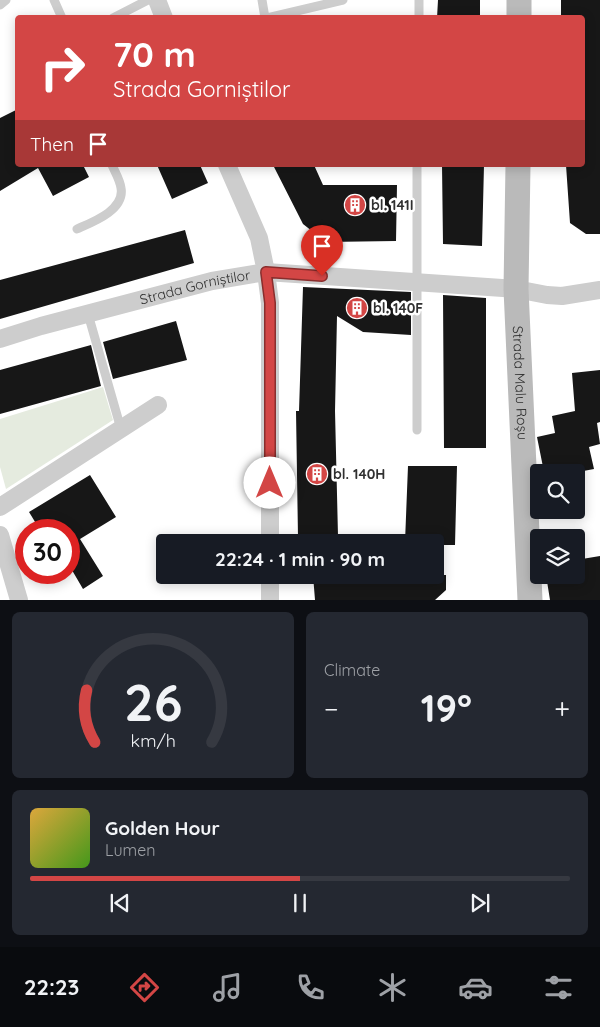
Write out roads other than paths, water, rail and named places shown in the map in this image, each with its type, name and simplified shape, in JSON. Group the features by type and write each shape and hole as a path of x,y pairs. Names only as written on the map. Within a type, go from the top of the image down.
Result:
{"main road":[{"path":"519,0 519,15"},
{"name":"Strada Malu Roșu","path":"518,167 516,289 530,600"}],"street":[{"path":"157,0 163,15"},
{"path":"229,167 258,238 266,272 270,303 270,534"},
{"name":"Strada Gorniștilor","path":"0,339 212,281 266,272 516,289 562,296 600,290"},
{"path":"0,507 158,405"},
{"path":"0,538 19,600"},
{"path":"270,584 270,600"}],"lane":[{"path":"0,4 6,0"},
{"path":"54,0 61,15"},
{"path":"119,15 148,0"},
{"path":"262,0 265,15"},
{"path":"279,15 343,0"},
{"path":"419,0 419,15"},
{"path":"77,229 109,214 121,198 121,188 113,167"},
{"path":"417,167 417,430"},
{"path":"88,314 121,428"}],"place":[{"name":"bl. 141I","path":"355,205"},
{"name":"bl. 140F","path":"357,308"},
{"name":"bl. 140H","path":"317,474"}]}
